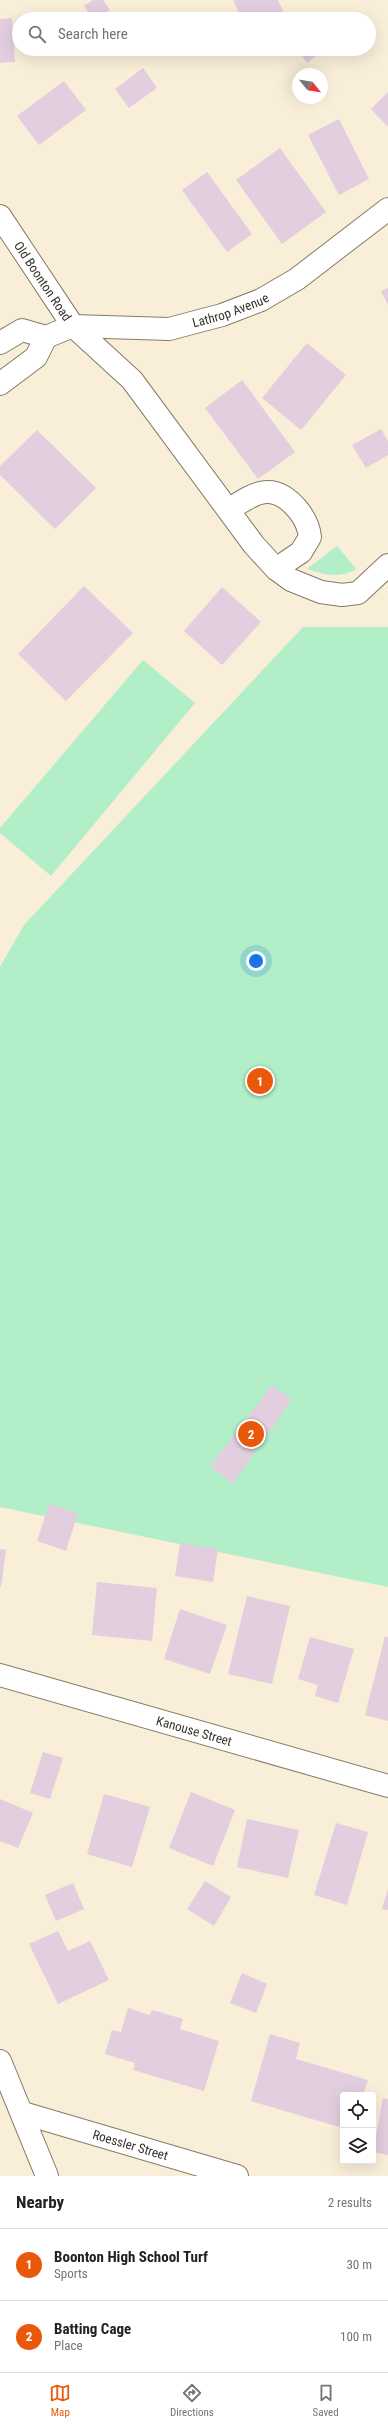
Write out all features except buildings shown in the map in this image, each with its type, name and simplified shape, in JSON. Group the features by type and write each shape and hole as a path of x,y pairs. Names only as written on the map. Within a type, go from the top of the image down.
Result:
{"street":[{"name":"Lathrop Avenue","path":"46,337 73,326 169,329 222,315 260,300 297,279 388,209"},
{"name":"Old Boonton Road","path":"0,216 73,326 132,380 254,545 276,569 300,584 321,592 350,594 358,593 365,587"},
{"path":"0,343 22,330 46,337 36,357 0,384"},
{"path":"229,510 254,495 268,491 282,494 294,504 306,522 310,537 301,552 276,569"},
{"path":"365,587 388,565"},
{"path":"365,587 388,590"},
{"name":"Kanouse Street","path":"0,1675 388,1786"},
{"path":"0,2061 23,2113 47,2176"},
{"name":"Roessler Street","path":"23,2113 237,2176"}],"green space":[{"path":"337,546 356,569 344,574 332,575 307,569"},
{"path":"303,627 388,627 388,1587 0,1507 0,967 24,925"},
{"path":"143,660 195,703 51,876 0,833 0,828"}],"place":[{"name":"Boonton High School Turf","path":"260,1081"},
{"name":"Batting Cage","path":"251,1434"}]}
